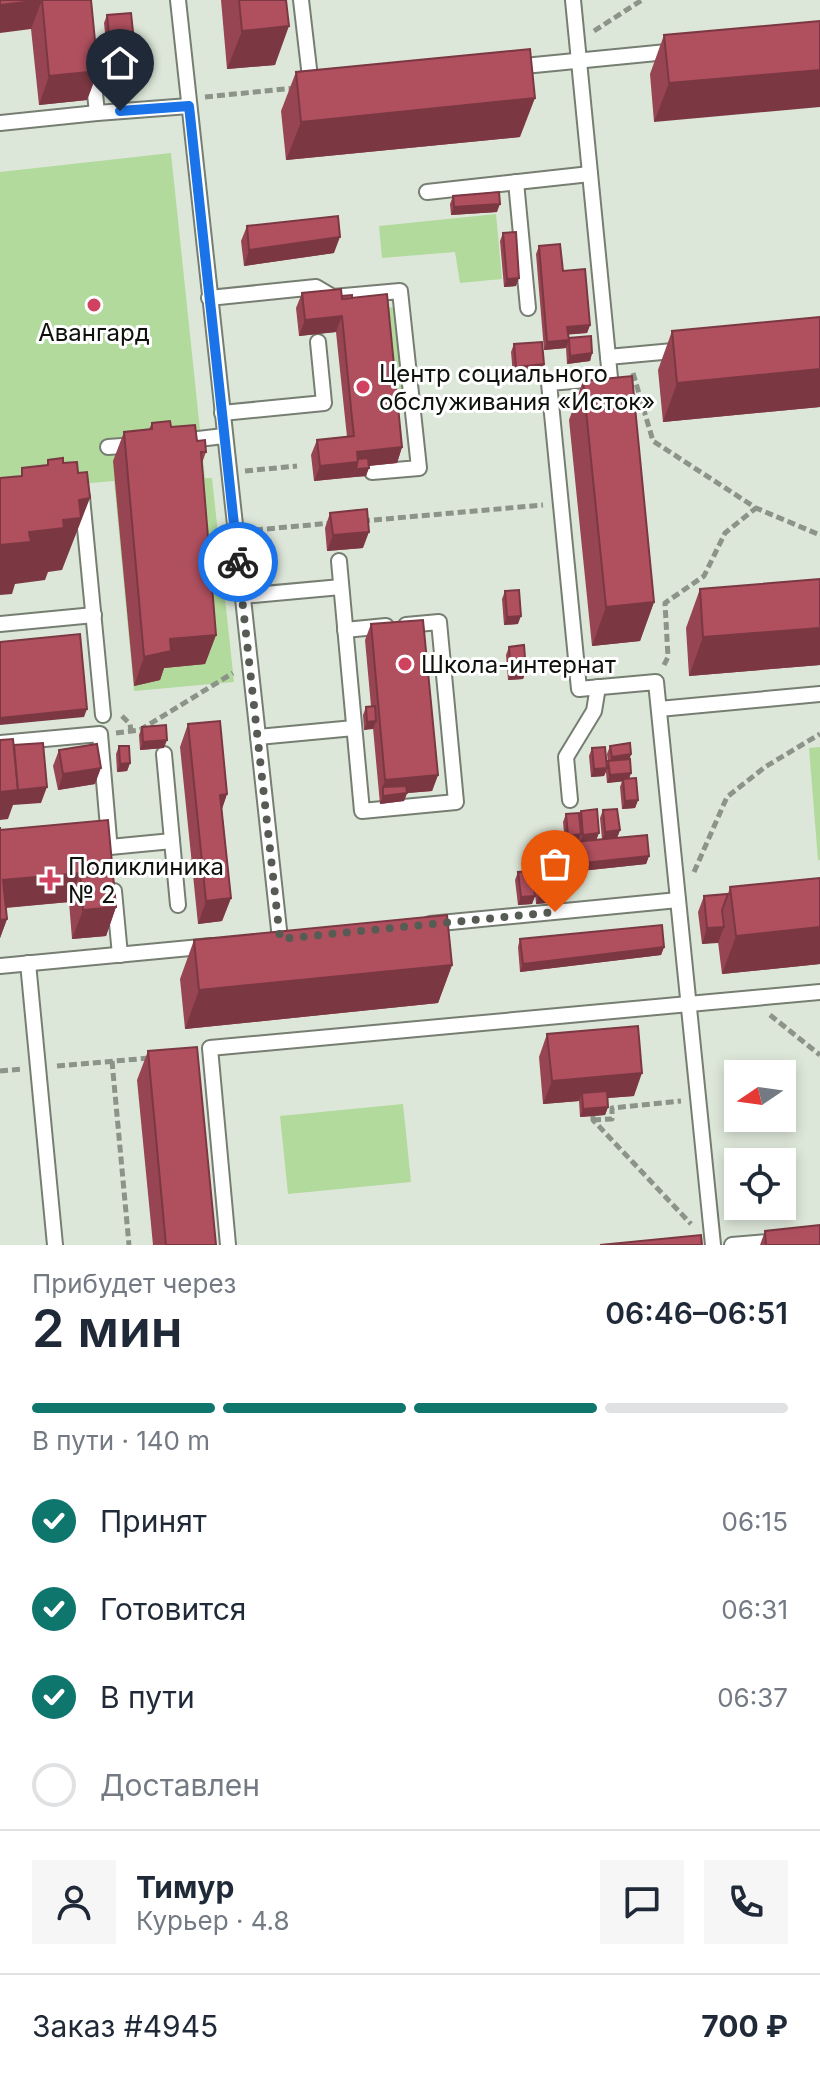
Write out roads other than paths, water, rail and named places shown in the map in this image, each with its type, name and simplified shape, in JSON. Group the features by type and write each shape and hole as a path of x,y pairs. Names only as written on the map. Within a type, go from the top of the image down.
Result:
{"lane":[{"path":"178,0 280,939"},
{"path":"301,0 310,86 326,85"},
{"path":"573,0 610,378 549,383 579,689 656,682 713,1245"},
{"path":"90,43 97,113"},
{"path":"500,68 699,49"},
{"path":"0,123 189,102"},
{"path":"427,192 590,174"},
{"path":"516,182 528,308"},
{"path":"209,298 316,287 333,297 400,291 419,468 372,472"},
{"path":"222,413 324,403 318,342"},
{"path":"608,357 701,348"},
{"path":"108,447 224,436"},
{"path":"68,492 81,490 103,715"},
{"path":"339,561 341,587 354,728 362,811 456,802 439,622 345,630"},
{"path":"242,596 341,587"},
{"path":"0,624 94,615"},
{"path":"570,800 566,757 594,711 598,687"},
{"path":"659,709 820,694"},
{"path":"258,737 354,728"},
{"path":"0,743 100,734 120,955"},
{"path":"164,754 178,905"},
{"path":"111,861 172,841"},
{"path":"418,925 678,900"},
{"path":"0,966 222,945"},
{"path":"28,963 55,1245"},
{"path":"228,1245 210,1048 820,992"},
{"path":"732,1245 791,1240"}],"place":[{"name":"Авангард","path":"94,305"},
{"name":"Центр социального обслуживания «Исток»","path":"363,387"},
{"name":"Школа-интернат","path":"405,664"},
{"name":"Поликлиника № 2","path":"50,880"}]}
